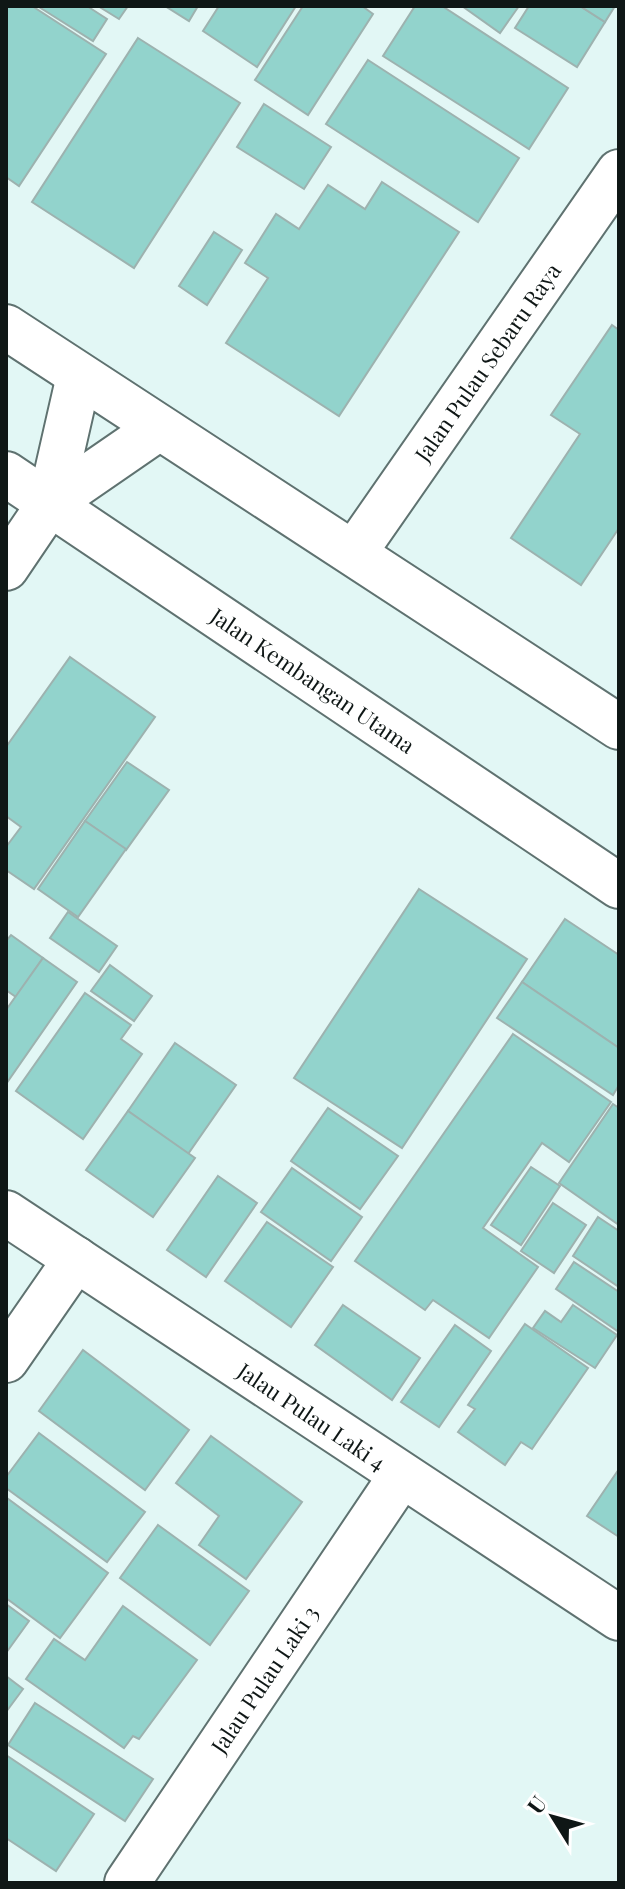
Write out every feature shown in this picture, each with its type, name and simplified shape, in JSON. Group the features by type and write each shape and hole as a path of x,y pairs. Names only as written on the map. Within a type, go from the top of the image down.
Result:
{"street":[{"name":"Jalan Pulau Sebaru Raya","path":"354,553 619,172"},
{"path":"6,327 619,727"},
{"path":"6,568 50,503 79,376"},
{"path":"50,503 159,428"},
{"name":"Jalan Kembangan Utama","path":"6,474 619,886"},
{"name":"Jalau Pulau Laki 4","path":"6,1213 619,1618"},
{"path":"6,1360 76,1259"},
{"name":"Jalau Pulau Laki 3","path":"127,1883 401,1476"}],"building":[{"path":"6,6 32,6 106,54 19,186 6,177"},
{"path":"87,6 107,19 93,41 39,7"},
{"path":"98,6 128,6 119,19"},
{"path":"165,6 198,6 189,21"},
{"path":"219,6 296,6 257,67 203,31"},
{"path":"303,6 362,6 373,14 308,115 255,80"},
{"path":"415,6 442,6 568,88 529,149 383,56"},
{"path":"462,6 519,6 500,33"},
{"path":"529,6 580,6 605,22 577,67 515,28"},
{"path":"580,6 615,6 605,22"},
{"path":"138,38 240,103 134,268 32,202"},
{"path":"368,60 519,158 478,222 326,124"},
{"path":"264,104 331,147 304,189 237,147"},
{"path":"382,182 459,232 339,416 226,343 268,278 245,263 276,214 299,229 328,185 365,209"},
{"path":"214,232 242,250 207,305 179,286"},
{"path":"612,325 619,330 619,528 581,585 511,538 580,434 551,415"},
{"path":"70,657 155,717 34,889 6,870 6,847 21,827 6,816 6,747"},
{"path":"127,762 169,790 126,850 85,821"},
{"path":"85,821 126,849 78,917 38,889"},
{"path":"419,889 527,959 402,1148 294,1078"},
{"path":"68,912 117,946 99,972 50,938"},
{"path":"565,919 619,955 619,1048 522,982"},
{"path":"11,935 43,958 16,997 6,990 6,941"},
{"path":"43,958 77,982 6,1084 6,1010"},
{"path":"110,965 152,996 134,1021 91,991"},
{"path":"522,982 619,1048 619,1085 613,1095 497,1018"},
{"path":"85,993 131,1025 121,1039 142,1054 83,1139 16,1091"},
{"path":"513,1034 611,1102 569,1162 542,1143 483,1228 538,1267 489,1338 433,1300 425,1310 355,1261"},
{"path":"175,1043 236,1085 188,1154 128,1111"},
{"path":"613,1104 619,1108 619,1225 559,1183"},
{"path":"328,1108 398,1156 360,1209 291,1161"},
{"path":"128,1111 195,1158 153,1217 86,1170"},
{"path":"531,1167 560,1186 521,1245 491,1225"},
{"path":"292,1168 362,1217 331,1261 261,1212"},
{"path":"218,1176 257,1203 206,1277 167,1250"},
{"path":"553,1203 586,1225 554,1273 521,1251"},
{"path":"598,1217 619,1231 619,1287 573,1256"},
{"path":"267,1222 333,1267 291,1327 225,1281"},
{"path":"574,1262 619,1292 619,1332 556,1289"},
{"path":"343,1305 420,1358 392,1400 315,1345"},
{"path":"573,1305 617,1335 595,1368 533,1328 545,1311 561,1322"},
{"path":"525,1324 588,1368 532,1449 521,1442 505,1465 458,1432 475,1409 468,1405"},
{"path":"455,1325 491,1351 439,1427 401,1402"},
{"path":"83,1350 189,1430 145,1490 39,1411"},
{"path":"39,1433 145,1512 107,1562 6,1488 6,1477"},
{"path":"211,1436 302,1502 246,1579 199,1545 219,1516 176,1483"},
{"path":"619,1469 619,1537 587,1516"},
{"path":"7,1498 108,1573 60,1638 6,1598"},
{"path":"158,1525 249,1591 210,1645 120,1578"},
{"path":"6,1604 29,1621 6,1653"},
{"path":"123,1606 197,1660 139,1739 133,1736 124,1748 26,1679 54,1639 85,1660"},
{"path":"6,1676 23,1689 6,1712"},
{"path":"35,1703 153,1779 125,1821 8,1745"},
{"path":"6,1755 94,1814 56,1871 6,1838"}]}
